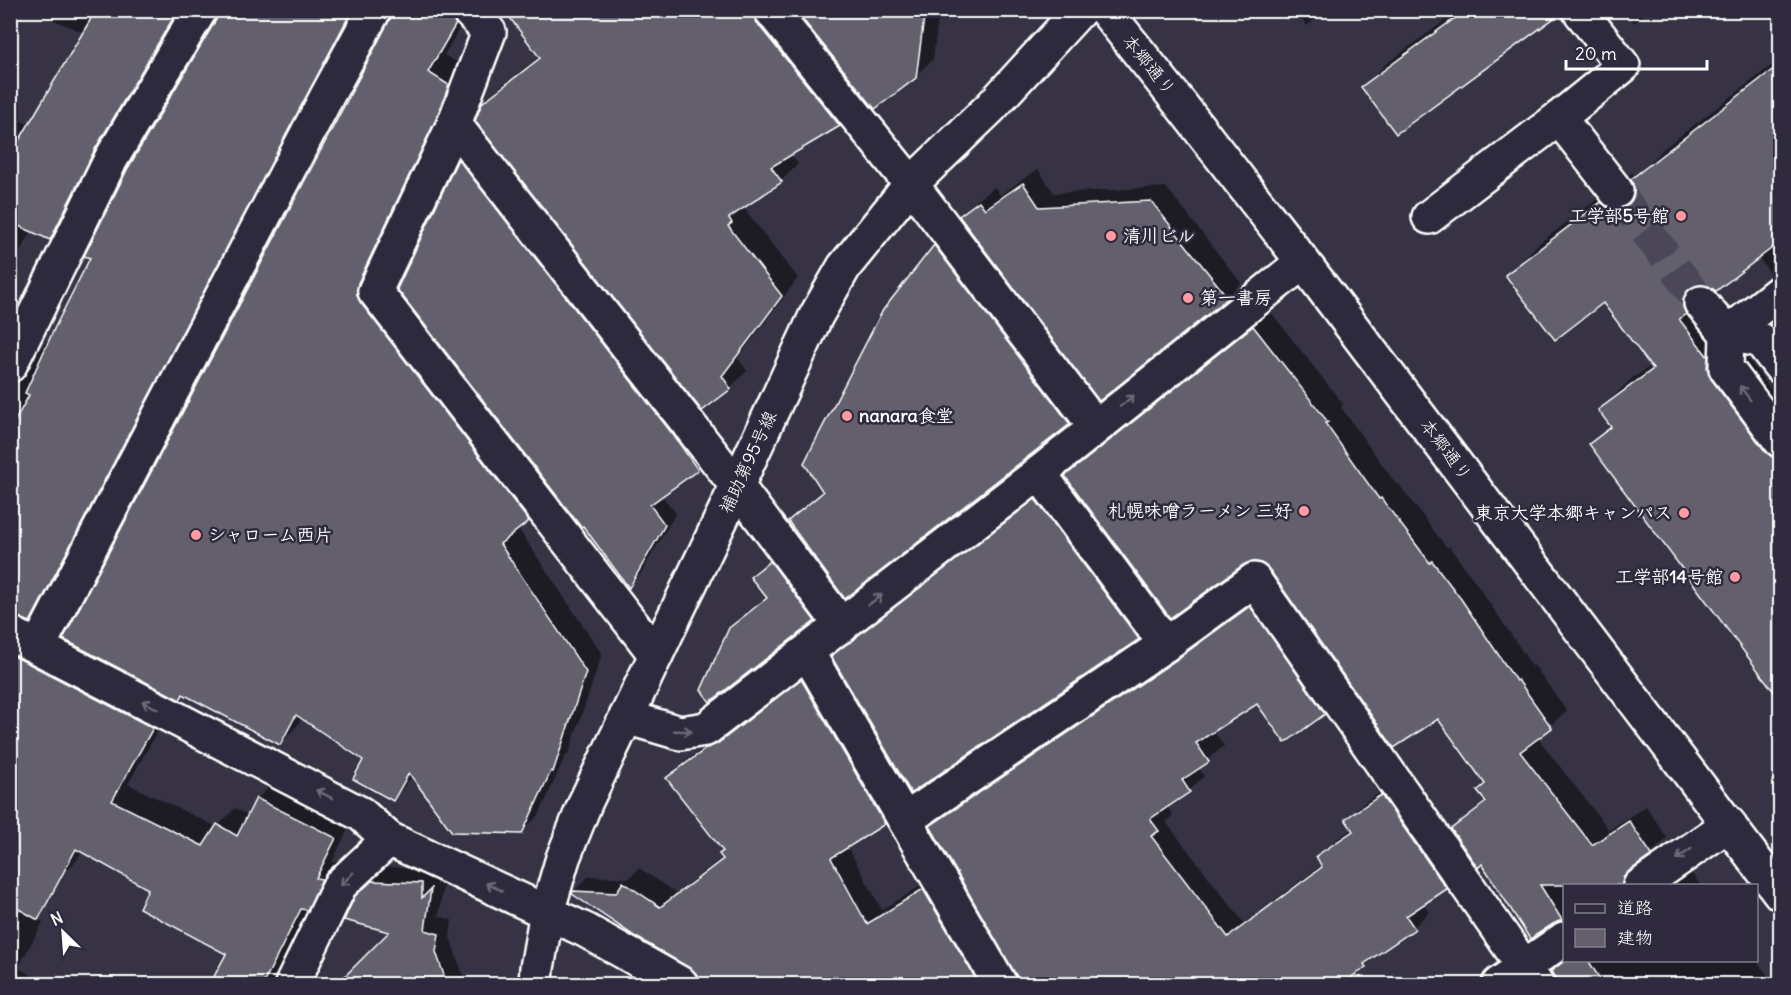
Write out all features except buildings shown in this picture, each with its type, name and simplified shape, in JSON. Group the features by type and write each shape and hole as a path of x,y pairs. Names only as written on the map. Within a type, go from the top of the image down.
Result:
{"main road":[{"path":"10,365 111,159 200,10"},
{"path":"374,10 24,640 361,814 389,839 585,930 681,984"},
{"path":"468,10 489,32 454,124 375,291 656,655"},
{"path":"771,10 911,184 1095,426"},
{"name":"補助第95号線","path":"536,984 547,912 563,858 586,801 816,316 844,267 911,184 991,107 1080,10"},
{"name":"本郷通り","path":"1105,10 1303,262 1780,893"},
{"path":"1429,217 1560,118 1623,66 1579,10"},
{"path":"1560,118 1616,191"},
{"path":"454,124 737,486 842,626"},
{"path":"626,717 680,733 706,729 1039,473 1303,262"},
{"path":"1780,292 1727,334 1726,368 1780,440"},
{"path":"1701,303 1727,334 1760,340 1780,366"},
{"path":"1039,473 1166,644"},
{"path":"905,820 1166,644 1254,580 1520,979 1563,940"},
{"path":"807,652 1000,984"},
{"path":"1641,884 1728,824"},
{"path":"292,984 340,885 389,839"}],"tunnel":[{"path":"1616,191 1701,303"}],"place":[{"name":"工学部5号館","path":"1681,216"},
{"name":"清川ビル","path":"1111,236"},
{"name":"第一書房","path":"1188,298"},
{"name":"nanara食堂","path":"847,416"},
{"name":"札幌味噌ラーメン 三好","path":"1304,511"},
{"name":"東京大学本郷キャンパス","path":"1684,513"},
{"name":"シャローム西片","path":"196,535"},
{"name":"工学部14号館","path":"1735,577"}]}
